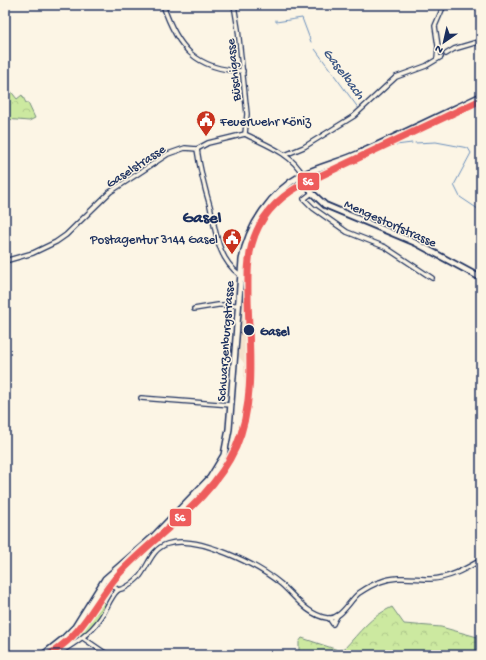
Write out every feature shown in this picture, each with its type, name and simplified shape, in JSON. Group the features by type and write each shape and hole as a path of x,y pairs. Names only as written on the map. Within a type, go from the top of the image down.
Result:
{"main road":[{"name":"Schwarzenburgstrasse","path":"43,655 71,632 105,579 158,532 214,473 226,449 231,404 240,275 246,244 257,219 276,196 303,175 361,152 481,96"}],"street":[{"path":"163,5 177,39 187,51 213,66 225,70 243,70"},
{"name":"Büschigasse","path":"234,5 248,117 245,134"},
{"path":"285,155 304,147 354,116 396,77 426,66 439,58 435,26 444,5"},
{"path":"446,54 454,49 481,41"},
{"path":"245,134 296,162 303,175"},
{"name":"Gaselstrasse","path":"5,261 33,252 66,236 110,192 164,156 185,148 198,149 208,143 245,134"},
{"path":"198,149 201,177 218,242 228,263 240,275"},
{"name":"Mengestorfstrasse","path":"303,175 312,193 325,205 416,243 481,278"},
{"path":"312,193 304,199 321,214 352,234 385,247 432,278"},
{"path":"194,309 218,305 238,305"},
{"path":"141,398 231,404"},
{"path":"56,655 83,638 101,618 118,590 135,581 159,548 172,543 216,549 236,558 276,580 309,610 328,618 333,624 337,616 358,594 382,581 396,577 430,579 445,577 457,573 481,560"},
{"path":"105,579 118,590"},
{"path":"328,618 337,616"},
{"path":"83,638 108,655"}],"shaded area":[{"path":"481,99 481,102 302,186 283,198 268,214 256,235 250,259 248,403 244,425 234,454 223,473 210,489 164,535 120,574 73,636 51,655 47,655 75,630 109,582 162,533 208,487 221,471 231,453 238,436 237,434 244,401 244,363 236,353 240,296 244,296 251,242 266,213 281,196 301,184"}],"green space":[{"path":"5,84 17,99 22,95 26,103 28,103 35,118 29,121 5,119"},
{"path":"101,599 107,605 90,627 77,640 53,655 76,634"},
{"path":"392,607 404,624 441,627 481,638 479,653 481,655 299,655 299,642 302,638 338,650 344,649 372,620"}],"waterway":[{"name":"Gaselbach","path":"276,20 276,22 302,18 311,42"},
{"name":"Gaselbach","path":"315,49 359,109"},
{"name":"Gaselbach","path":"415,143 436,142 468,148 471,153 454,185 460,197 481,211"},
{"name":"Gaselbach","path":"396,145 412,143"}],"transit line":[{"name":"S6","path":"49,655 74,635 118,575 198,501 225,467 236,447 242,430 249,393 249,257 259,226 270,210 285,196 301,185 481,100"}],"place":[{"name":"Feuerwehr Köniz","path":"206,137"},
{"name":"Postagentur 3144 Gasel","path":"232,255"},
{"name":"Gasel","path":"249,330"}],"district":[{"name":"Gasel","path":"202,216"}]}
